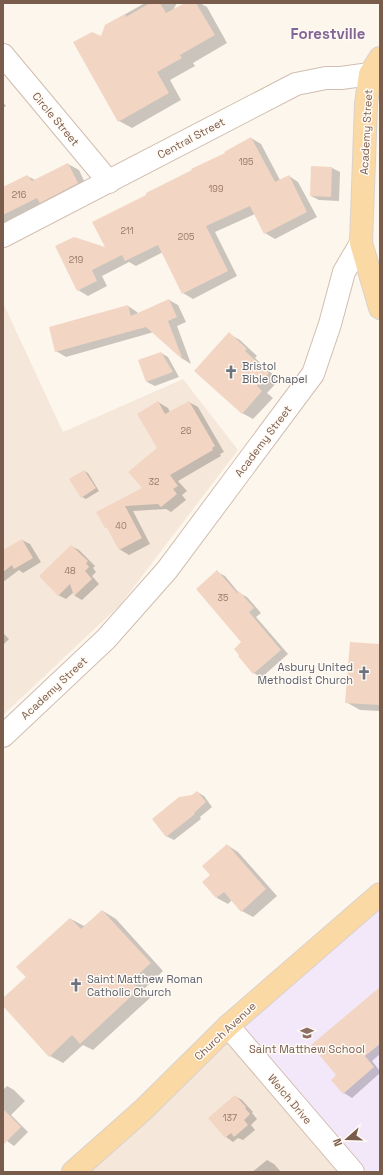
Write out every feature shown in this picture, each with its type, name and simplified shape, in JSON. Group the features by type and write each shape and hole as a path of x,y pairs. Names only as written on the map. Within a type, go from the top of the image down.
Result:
{"main road":[{"name":"Academy Street","path":"362,243 366,104 375,66"},
{"path":"362,243 380,308"},
{"name":"Church Avenue","path":"73,1172 143,1110 228,1026 380,894"}],"street":[{"name":"Circle Street","path":"3,55 109,182"},
{"name":"Central Street","path":"3,236 296,84 326,78 340,78 375,66"},
{"name":"Academy Street","path":"3,736 106,640 167,570 313,374 330,324 344,272 362,243"},
{"name":"Welch Drive","path":"228,1026 353,1172"}],"shaded area":[{"path":"3,303 63,432 183,379 238,450 120,605 3,715"},
{"name":"Saint Matthew School","path":"380,894 380,1172 353,1172 228,1026"},
{"path":"227,1041 337,1172 86,1172"}],"building":[{"path":"150,3 160,3 166,13 185,3 196,3 215,35 180,55 182,58 157,72 169,93 118,122 73,42 92,32 101,36 105,25 125,14 126,17"},
{"path":"251,137 275,182 289,175 307,212 264,234 250,206 206,226 228,271 182,294 158,245 125,261 122,255 92,270 97,281 77,291 55,246 74,237 105,247 92,222 146,195 146,193 192,170 191,169 225,153 224,152"},
{"path":"68,163 78,183 40,203 37,198 3,215 3,187 27,175 32,181"},
{"path":"311,166 332,167 331,197 310,196"},
{"path":"169,299 177,317 168,321 183,360 146,327 55,352 49,327 128,305 131,316"},
{"name":"Bristol Bible Chapel","path":"229,332 247,349 245,351 269,373 257,386 262,391 242,414 194,371"},
{"path":"161,352 173,372 146,382 138,360"},
{"path":"158,401 165,414 189,401 215,446 212,448 213,450 170,475 178,486 173,489 177,494 161,507 158,504 125,506 142,538 119,550 96,512 142,488 128,472 157,448 137,414"},
{"path":"84,470 96,488 81,498 69,479"},
{"path":"22,539 33,558 14,569 12,565 3,572 3,550"},
{"path":"71,545 88,561 86,563 89,567 85,571 92,579 74,596 70,584 58,596 39,576"},
{"path":"217,570 237,593 239,591 254,608 249,612 281,650 253,674 234,649 241,642 196,589"},
{"name":"Asbury United Methodist Church","path":"350,642 380,644 380,705 345,703"},
{"path":"197,791 206,802 194,813 195,814 166,837 152,819 179,797 192,795"},
{"path":"227,844 266,889 241,912 224,892 216,898 202,882 210,875 202,866"},
{"name":"Saint Matthew Roman Catholic Church","path":"102,910 151,963 131,981 139,989 80,1044 72,1035 49,1057 3,1006 3,998 26,977 16,967 70,918 81,929"},
{"path":"380,987 380,1044 365,1056 374,1067 343,1094 331,1080 336,1075 311,1045"},
{"path":"235,1095 250,1114 244,1120 248,1125 234,1137 231,1133 225,1138 208,1118"},
{"path":"3,1109 21,1127 3,1145"}],"place":[{"name":"Bristol Bible Chapel","path":"231,372"},
{"name":"Asbury United Methodist Church","path":"364,673"},
{"name":"Saint Matthew Roman Catholic Church","path":"76,985"},
{"name":"Saint Matthew School","path":"307,1033"}],"district":[{"name":"Forestville","path":"328,33"}]}
